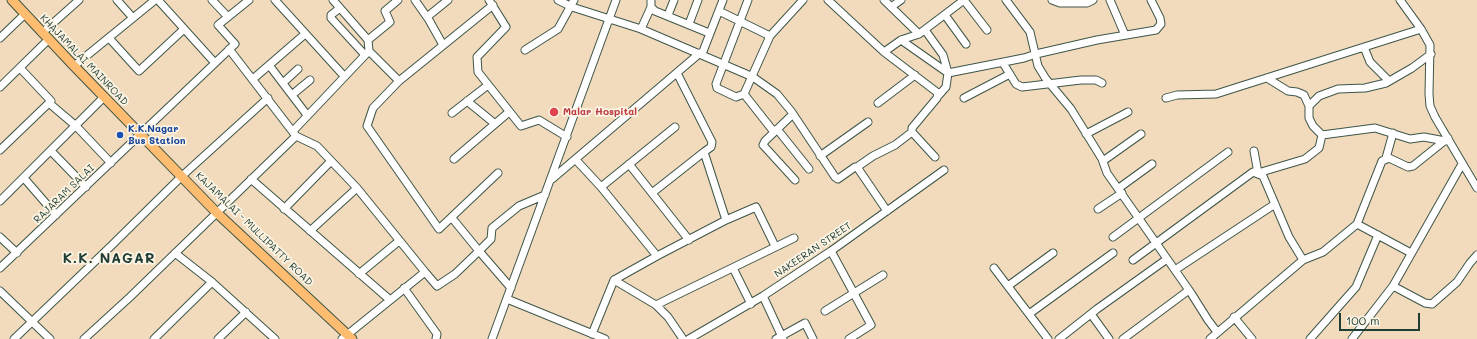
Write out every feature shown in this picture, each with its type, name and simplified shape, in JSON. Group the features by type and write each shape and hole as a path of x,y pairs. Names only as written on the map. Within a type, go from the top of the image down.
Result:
{"main road":[{"name":"KHAJAMALAI MAINROAD","path":"16,1 25,14 45,36 140,135"},
{"name":"KAJAMALAI - MULLIPATTY ROAD","path":"140,135 217,213 347,337"}],"street":[{"path":"0,87 20,68 45,36 79,0"},
{"path":"117,0 133,18"},
{"path":"74,66 157,0 215,63"},
{"path":"212,0 228,17"},
{"path":"234,56 235,44 218,25 249,0"},
{"path":"275,0 344,76"},
{"path":"84,339 217,213 295,133 307,115 367,53 368,40 333,0"},
{"path":"368,40 390,22 384,11 398,0"},
{"path":"415,0 427,17 443,46"},
{"path":"427,17 448,0"},
{"path":"558,0 573,4 608,19 641,29 701,53 753,77 777,94 793,114 829,171 838,179 855,167 858,168 873,156 895,145 912,132 914,125 946,87 948,73 943,55 922,32 884,0"},
{"path":"492,339 616,0"},
{"path":"668,15 674,0"},
{"path":"689,24 698,0"},
{"path":"551,179 576,160 701,53 723,0"},
{"path":"748,0 716,86 736,97 744,94 753,77 770,36 803,0"},
{"path":"828,0 884,52 935,90 938,96"},
{"path":"892,7 901,0"},
{"path":"884,52 902,40 922,32 964,0 987,30"},
{"path":"1006,0 1030,32 1038,66 1070,109 1103,161 1108,173 1217,332"},
{"path":"1052,0 1060,3 1087,3 1093,0"},
{"path":"1110,0 1125,35"},
{"path":"902,40 948,73 1002,63 1036,54 1146,32 1159,28 1161,24 1160,18 1151,0"},
{"path":"1400,0 1421,29 1430,45 1430,106 1446,139 1477,188"},
{"path":"498,173 439,229 368,129 368,123 373,108 399,81 443,46 491,3 506,26 477,58 478,72 521,126 539,120 567,137"},
{"path":"525,50 558,29 573,4"},
{"path":"641,29 651,4 668,15 709,33"},
{"path":"340,8 331,15 331,18 367,53 399,81"},
{"path":"719,12 740,20 770,36"},
{"path":"0,38 25,14"},
{"path":"944,15 966,44"},
{"path":"111,38 139,71 184,29"},
{"path":"1166,98 1176,95 1216,94 1421,29"},
{"path":"253,79 305,34"},
{"name":"RAJARAM SALAI","path":"0,268 235,44"},
{"path":"1364,47 1370,62 1390,81"},
{"path":"229,49 295,133 317,146 357,188 437,286 455,274 491,239 492,228 519,206 545,195"},
{"path":"1309,106 1314,99 1327,92 1338,89 1371,87 1390,81 1412,68 1431,54"},
{"path":"1002,63 1016,84 1022,87 1081,80 1096,80 1102,83"},
{"path":"269,66 284,82 307,115"},
{"path":"20,68 51,101 49,103 76,126 111,163"},
{"path":"284,82 298,69"},
{"path":"652,193 711,147 712,142 677,73"},
{"path":"964,98 1010,74"},
{"path":"878,103 915,75"},
{"path":"1267,78 1288,91 1298,92 1304,95 1309,106 1311,122 1322,135"},
{"path":"293,94 310,80"},
{"path":"452,112 488,85"},
{"path":"744,94 809,168"},
{"path":"0,202 104,97"},
{"path":"14,339 112,246 182,176 268,98"},
{"path":"467,101 494,123"},
{"path":"0,150 49,103"},
{"path":"454,159 483,135 494,123 509,112"},
{"path":"1086,134 1128,112"},
{"path":"793,114 763,145 795,180"},
{"path":"820,156 868,122"},
{"path":"601,187 675,126"},
{"path":"1322,135 1376,128 1410,139 1424,137 1446,139"},
{"path":"912,132 935,157"},
{"path":"1210,339 1234,317 1303,260 1323,252 1357,224 1382,161 1386,158 1393,133"},
{"path":"1103,161 1141,134"},
{"path":"1133,260 1249,174 1258,173 1305,159 1319,148 1322,135"},
{"path":"1386,158 1408,167 1413,166 1446,139"},
{"path":"1254,151 1258,173 1263,176 1289,237 1303,260"},
{"path":"50,152 86,187"},
{"path":"704,152 726,220"},
{"path":"1114,237 1228,152"},
{"path":"576,160 601,187 657,256"},
{"path":"284,209 331,161"},
{"path":"629,164 688,240"},
{"path":"1098,210 1152,164"},
{"path":"1352,339 1393,286 1462,164"},
{"path":"858,168 887,211"},
{"name":"NAKEERAN STREET","path":"689,339 751,304 831,251 944,170"},
{"path":"24,178 56,215"},
{"path":"250,179 390,300"},
{"path":"310,231 357,188"},
{"path":"1175,270 1275,204"},
{"path":"592,334 614,280 726,220 756,207 775,246"},
{"path":"452,218 511,288"},
{"path":"1357,224 1412,253"},
{"path":"1310,339 1356,287 1378,235"},
{"path":"0,237 17,253"},
{"path":"656,305 794,238"},
{"path":"359,274 399,241"},
{"path":"831,251 871,325 848,339"},
{"path":"175,252 212,282 275,339"},
{"path":"1008,286 1053,253"},
{"path":"1029,314 1112,253"},
{"path":"1393,286 1425,303 1432,304 1457,282 1477,255"},
{"path":"1059,339 1167,259"},
{"path":"734,268 751,304"},
{"path":"994,268 1048,339"},
{"path":"347,337 425,272"},
{"path":"826,311 883,275"},
{"path":"614,280 656,305 668,317 683,339"},
{"path":"154,339 212,282"},
{"path":"404,288 438,334 436,339"},
{"path":"1123,339 1189,290"},
{"path":"0,291 50,339"},
{"path":"763,296 781,338 805,323 813,339"},
{"path":"507,299 605,339"},
{"path":"218,339 246,312"},
{"path":"1091,314 1109,339"},
{"path":"1234,317 1252,339"}],"place":[{"name":"Malar Hospital","path":"554,112"},
{"name":"K.K.Nagar Bus Station","path":"120,135"}],"district":[{"name":"K.K. NAGAR","path":"109,259"}]}
